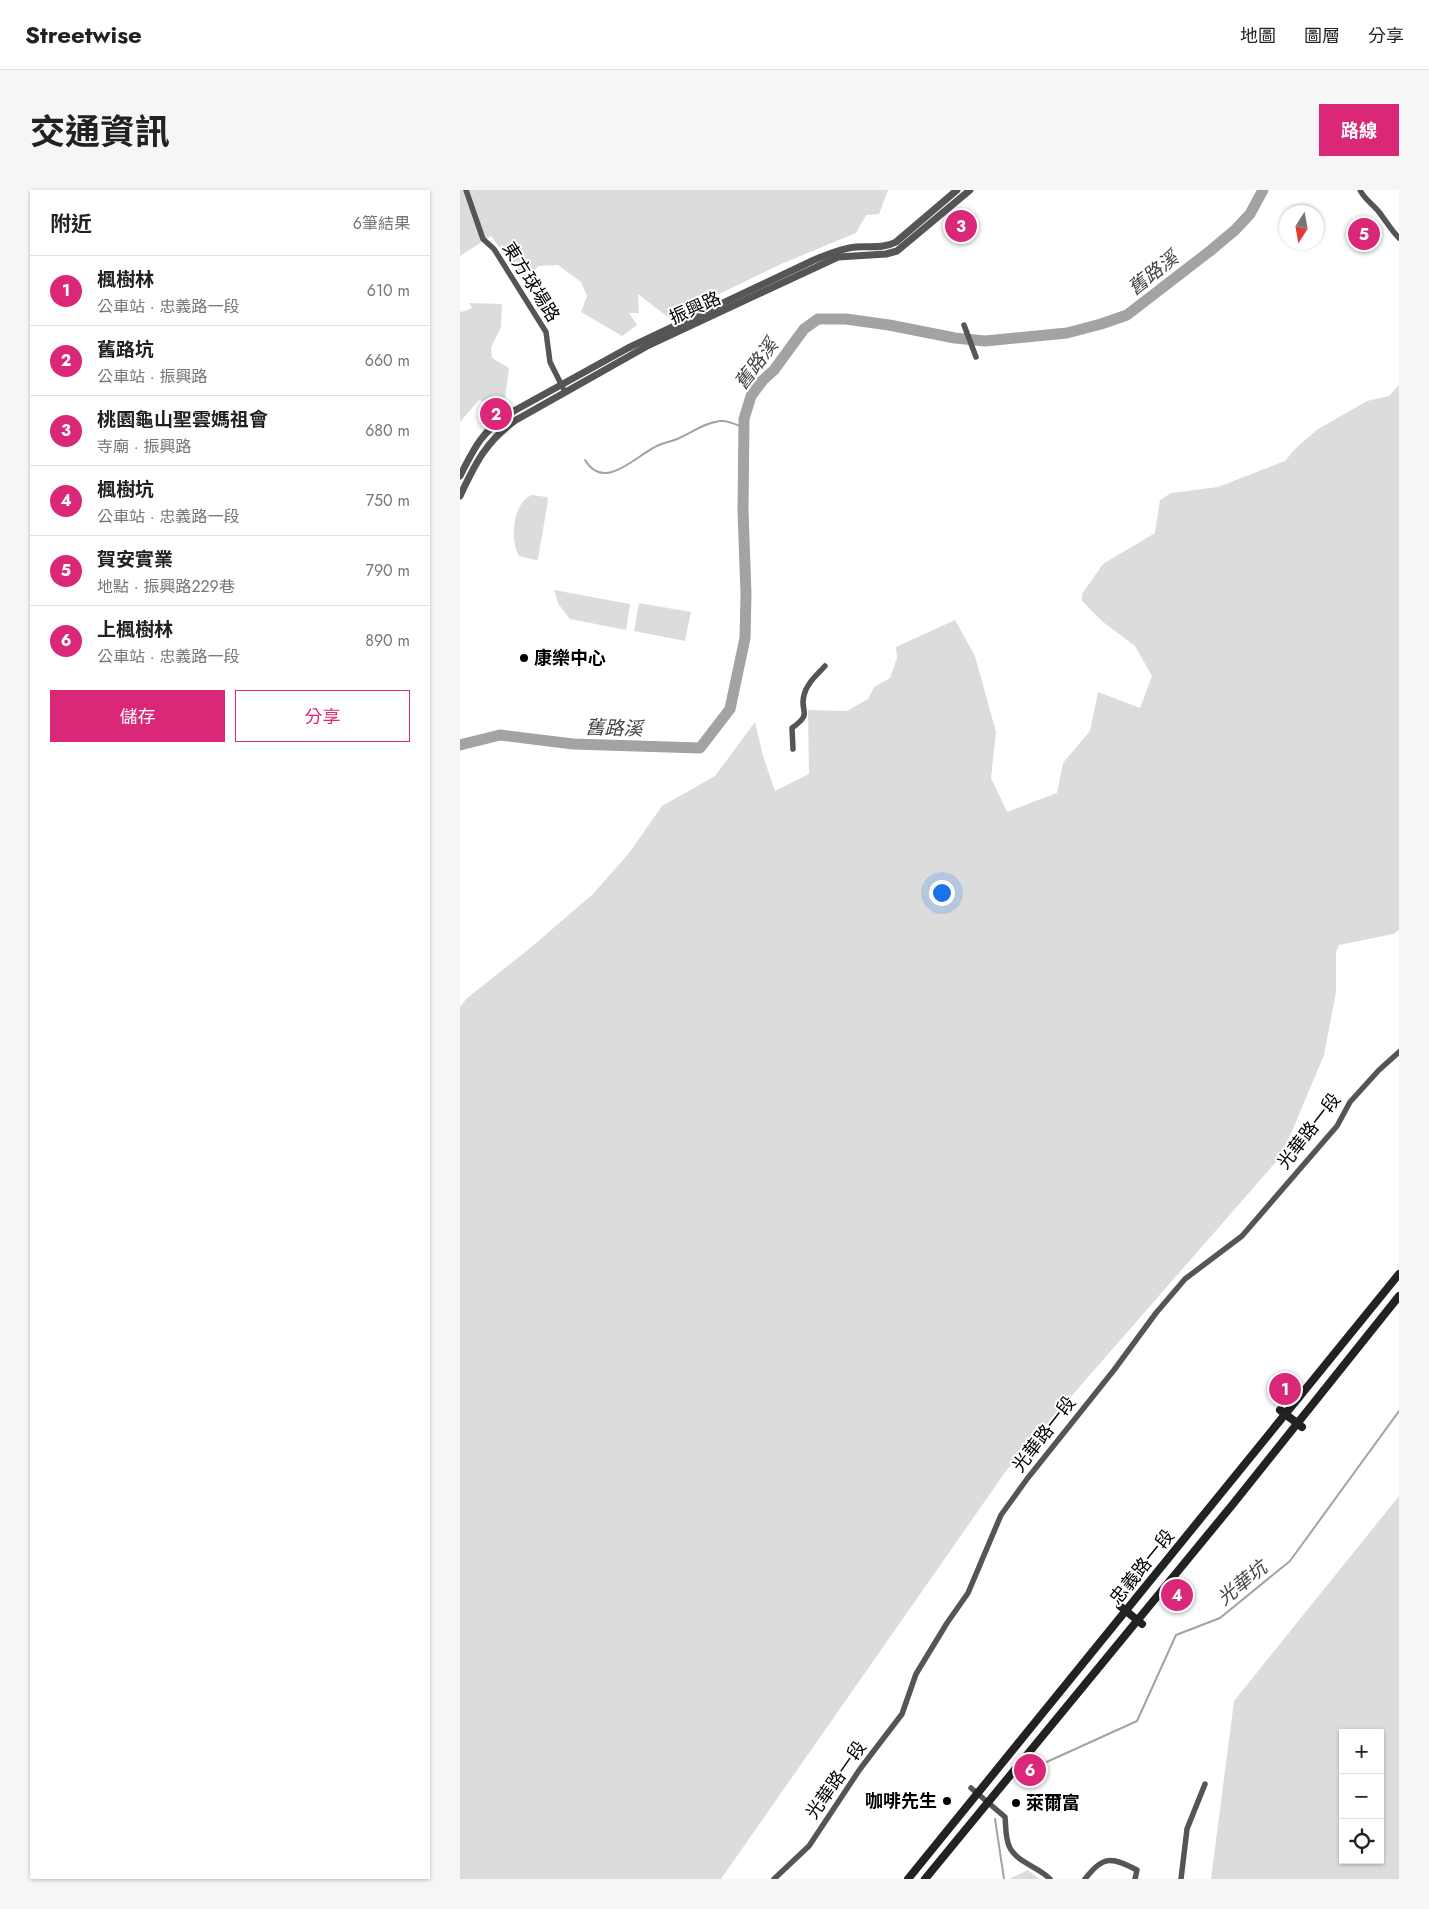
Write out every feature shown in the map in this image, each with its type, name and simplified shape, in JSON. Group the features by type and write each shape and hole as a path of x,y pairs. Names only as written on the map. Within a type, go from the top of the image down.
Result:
{"main road":[{"name":"忠義路一段","path":"908,1879 974,1790 1283,1412 1399,1274"},
{"name":"忠義路一段","path":"925,1879 1140,1622 1299,1425 1399,1296"},
{"path":"1283,1412 1299,1425"},
{"path":"1123,1608 1140,1622"}],"street":[{"name":"東方球場路","path":"466,190 484,239 494,249 546,332 550,362 563,389"},
{"name":"振興路","path":"460,496 477,462 500,431 628,348 838,250 855,247 882,247 896,242 957,190"},
{"name":"振興路","path":"460,476 476,444 498,421 649,345 838,257 886,254 897,251 970,190"},
{"path":"1360,190 1362,195 1379,212 1389,228 1399,238"},
{"path":"964,325 976,357"},
{"path":"793,750 792,728 802,721 805,715 804,696 809,684 825,666"},
{"name":"光華路一段","path":"774,1879 809,1846 860,1769 902,1714 916,1674 947,1622 968,1593 1001,1515 1027,1479 1114,1370 1156,1313 1185,1279 1242,1236 1337,1126 1350,1102 1379,1070 1399,1052"},
{"path":"1181,1879 1187,1829 1205,1784"},
{"path":"974,1790 1005,1817 1008,1840 1014,1854 1045,1873 1050,1879"},
{"path":"1085,1879 1099,1863 1115,1860 1137,1870 1135,1879"}],"shaded area":[{"path":"460,190 888,190 879,214 866,215 856,233 781,264 669,318 638,294 639,313 629,313 637,325 622,336 581,312 587,296 581,282 558,265 538,266 523,282 515,272 520,266 518,261 511,263 491,236 460,256"},
{"path":"469,303 502,304 501,327 491,348 492,358 509,368 504,407 479,400 460,422 460,311 472,308"},
{"path":"1399,385 1399,930 1393,934 1339,945 1336,952 1336,992 1324,1055 1282,1155 1006,1471 721,1879 460,1879 460,1007 466,999 529,949 593,894 629,853 662,806 715,776 755,722 763,756 775,791 809,774 808,710 847,711 868,699 874,687 890,678 897,658 896,647 955,620 975,656 996,732 991,778 1007,812 1057,793 1063,763 1090,731 1098,692 1140,708 1152,676 1135,646 1103,622 1082,601 1082,594 1103,564 1155,533 1160,500 1171,493 1218,487 1285,461 1296,448 1318,429 1367,401 1389,396"},
{"path":"532,495 547,497 548,500 538,559 536,560 519,556 514,541 515,522 520,506 525,499"},
{"path":"554,590 630,604 626,630 570,619 559,605"},
{"path":"639,603 691,612 685,641 634,631"},
{"path":"1399,1496 1399,1879 1211,1879 1234,1701"},
{"path":"1028,1870 1039,1879 1009,1879"}],"waterway":[{"name":"舊路溪","path":"460,745 500,735 573,744 700,748 730,709 745,638 744,419 751,396 763,380 774,370 804,329 818,319 846,319 955,338 985,341 1067,333 1101,324 1127,315 1210,251 1235,230 1250,214 1263,190"},
{"path":"585,460 593,469 601,473 610,472 630,464 647,451 708,424 726,421 742,427"},
{"name":"光華坑","path":"1033,1772 1040,1765 1137,1721 1176,1635 1220,1618 1290,1561 1399,1411"},
{"name":"光華坑","path":"995,1819 1004,1879"}],"place":[{"name":"桃園龜山聖雲媽祖會","path":"961,226"},
{"name":"賀安實業","path":"1364,234"},
{"name":"舊路坑","path":"496,414"},
{"name":"康樂中心","path":"524,658"},
{"name":"楓樹林","path":"1285,1389"},
{"name":"楓樹坑","path":"1177,1595"},
{"name":"上楓樹林","path":"1030,1770"},
{"name":"咖啡先生","path":"947,1801"},
{"name":"萊爾富","path":"1016,1803"}]}
